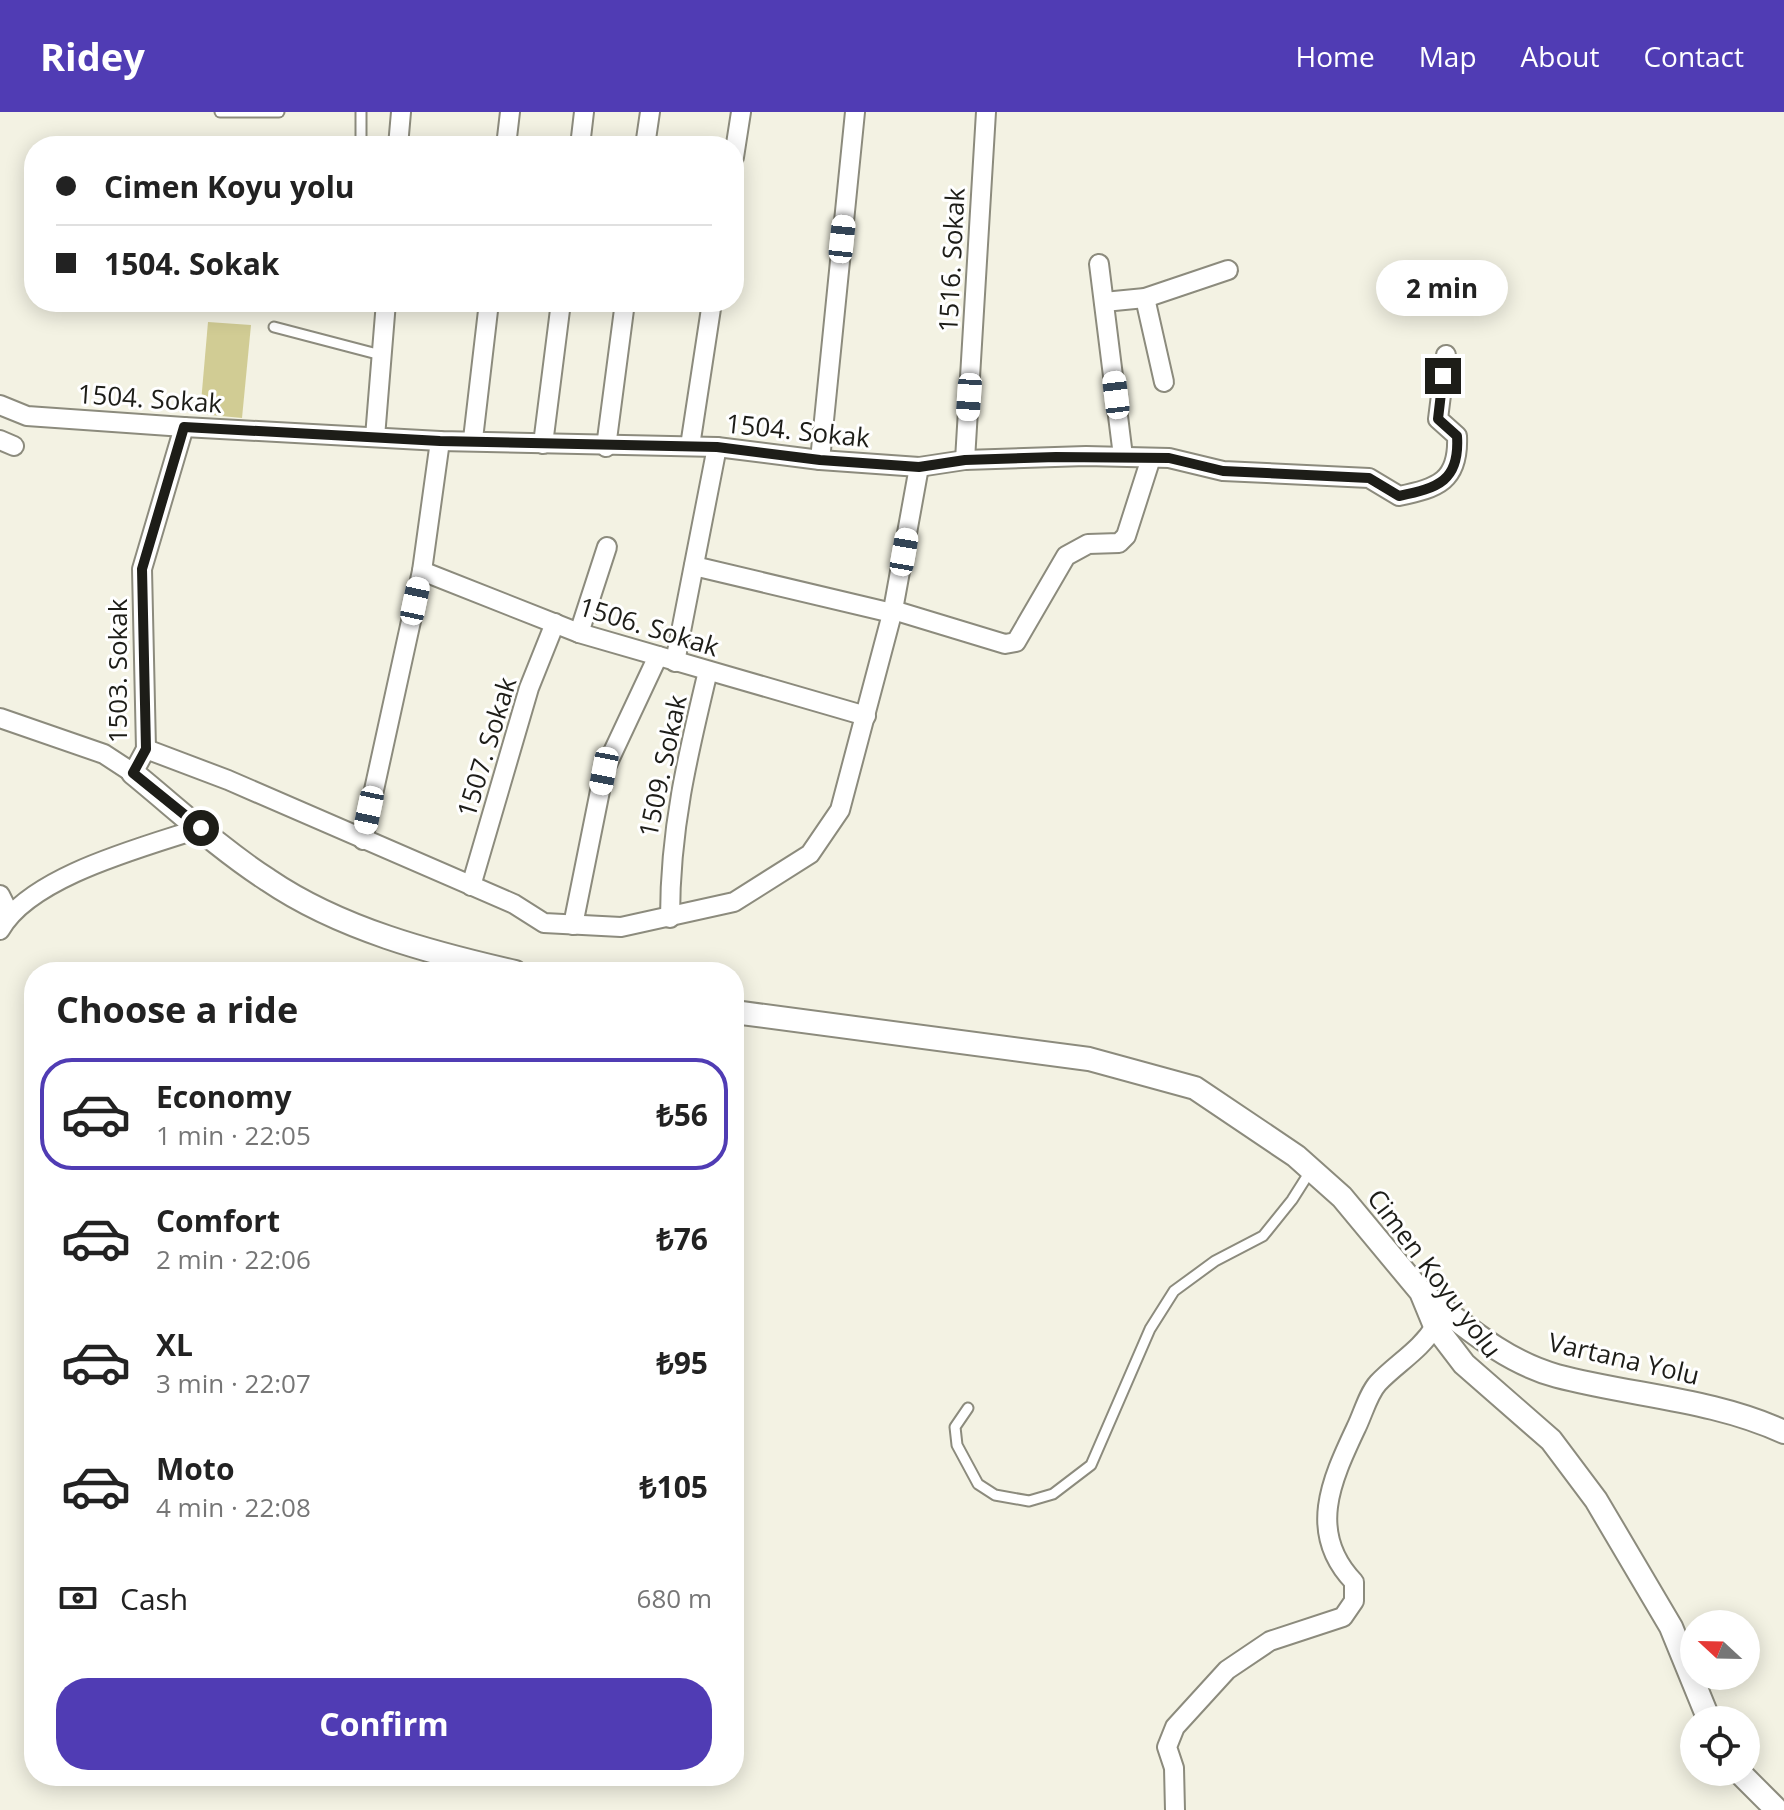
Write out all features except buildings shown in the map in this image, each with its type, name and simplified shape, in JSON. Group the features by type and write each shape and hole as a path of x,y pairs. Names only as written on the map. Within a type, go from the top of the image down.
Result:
{"street":[{"path":"399,136 401,112"},
{"path":"507,136 510,112"},
{"path":"581,136 584,112"},
{"path":"646,136 650,112"},
{"path":"737,136 741,112"},
{"path":"820,460 855,112"},
{"name":"1516. Sokak","path":"965,460 986,112"},
{"path":"1099,264 1123,456"},
{"path":"1104,302 1145,298 1228,270"},
{"path":"1145,298 1164,382"},
{"path":"375,437 385,312"},
{"path":"473,439 488,312"},
{"path":"543,444 560,312"},
{"path":"606,447 624,312"},
{"path":"690,446 710,312"},
{"name":"1504. Sokak","path":"0,405 27,416 184,427 440,441 473,439 606,447 717,447 820,460 919,467 965,460 1123,456 1223,471 1369,478 1399,496 1437,488 1450,475 1458,451 1457,436 1438,419 1446,355"},
{"name":"1503. Sokak","path":"133,773 146,749 142,569 184,427"},
{"path":"363,840 422,571 440,441"},
{"path":"573,925 604,771 667,659 694,566 717,447"},
{"path":"694,566 893,612 1005,644 1016,642 1066,556 1088,544 1119,543 1126,536 1151,458"},
{"path":"146,749 228,780 514,904 544,923 621,927 734,902 760,889 810,854 840,810 893,612 919,467"},
{"path":"579,633 607,547"},
{"name":"1506. Sokak","path":"422,571 579,633 866,716"},
{"name":"1507. Sokak","path":"471,886 529,688 555,623"},
{"name":"1509. Sokak","path":"670,918 670,856 677,802 708,671"},
{"path":"0,718 104,754 133,773 268,881 317,908 450,957 472,962"},
{"path":"0,930 9,913 82,867 201,828"},
{"path":"0,895 9,913"},
{"name":"Cimen Koyu yolu","path":"744,1013 1089,1059 1142,1072 1195,1088 1311,1170 1342,1197 1421,1292 1435,1326 1464,1364 1551,1440 1596,1500 1671,1627 1703,1706"},
{"name":"Vartana Yolu","path":"1421,1292 1505,1355 1556,1376 1746,1415 1784,1432"},
{"path":"1175,1810 1174,1768 1167,1747 1175,1727 1227,1670 1270,1641 1343,1617 1354,1601 1354,1582 1338,1565 1327,1532 1329,1487 1376,1385 1411,1355 1435,1326"},
{"path":"1753,1786 1777,1810"}],"lane":[{"path":"220,112 279,112"},
{"path":"361,112 361,136"},
{"path":"274,327 381,355"},
{"path":"968,1408 955,1427 957,1445 978,1484 995,1495 1029,1501 1053,1494 1091,1465 1150,1329 1174,1291 1215,1261 1263,1236 1311,1170"}],"shaded area":[{"path":"208,322 251,325 242,418 200,414"}],"route":[{"path":"201,828 133,773 146,749 142,569 184,427 440,441 473,439 606,447 717,447 820,460 919,467 965,460 1086,456 1169,458 1223,471 1369,478 1399,496 1437,488 1450,475 1458,451 1457,436 1438,419 1443,376"}]}
